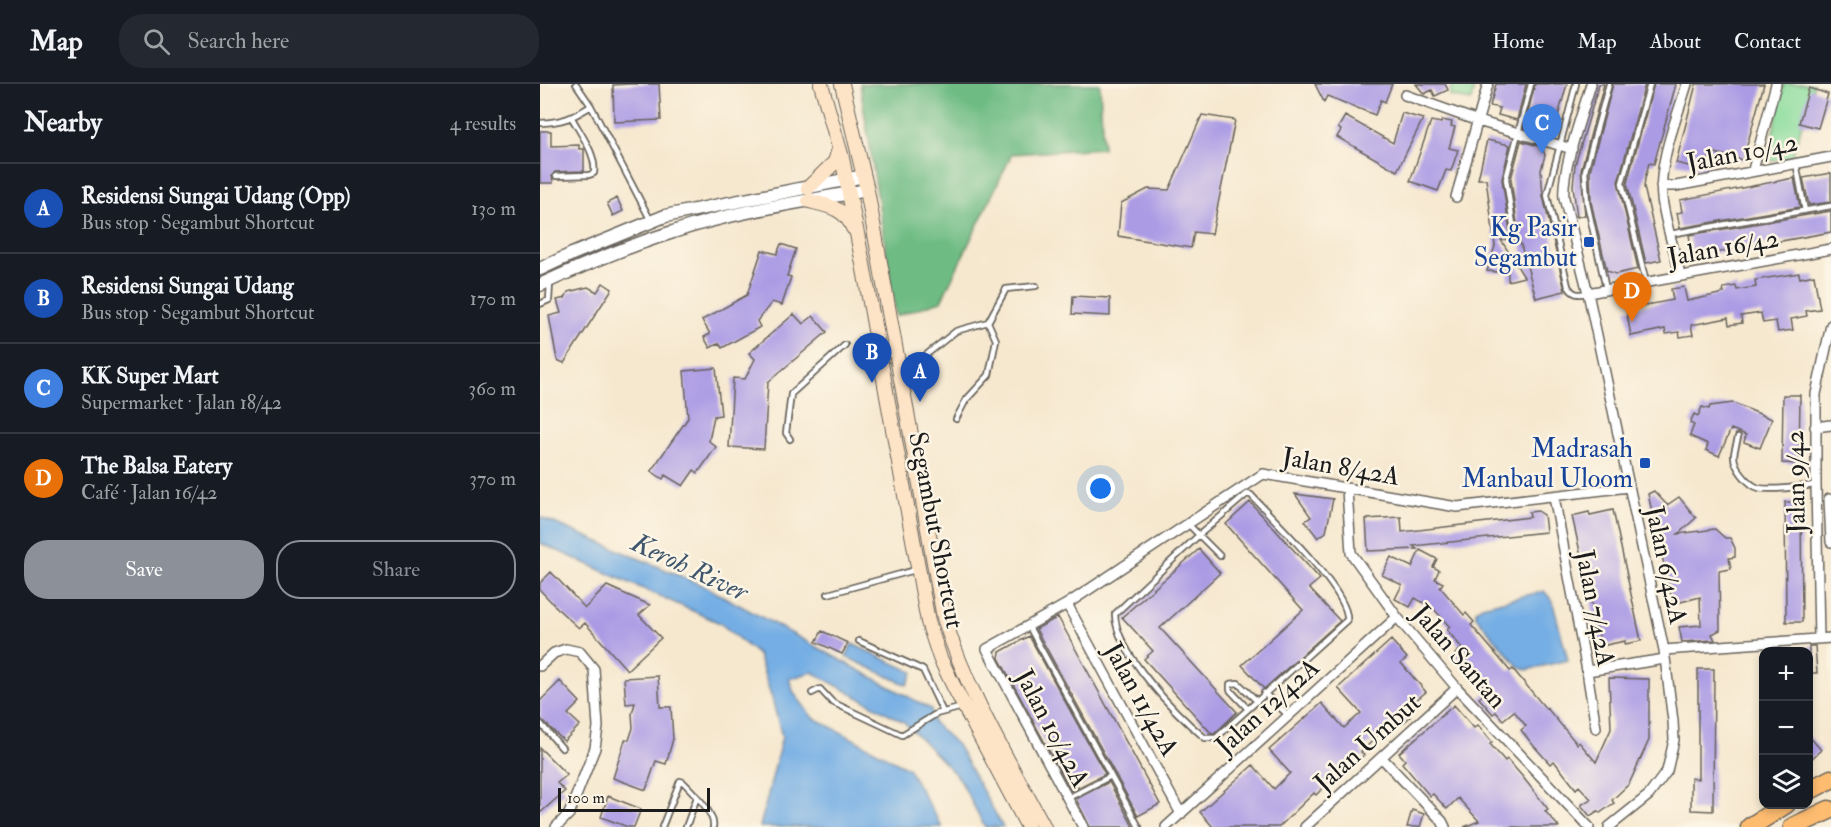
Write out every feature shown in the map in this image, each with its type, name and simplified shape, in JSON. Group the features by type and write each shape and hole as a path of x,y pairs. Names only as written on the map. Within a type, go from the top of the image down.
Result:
{"highway":[{"path":"1813,788 1831,779"},
{"path":"1750,827 1778,809"},
{"path":"1793,827 1830,810"},
{"path":"1805,827 1830,810"}],"main road":[{"name":"Segambut Shortcut","path":"821,84 839,147 859,241 928,622 940,658 1028,827"},
{"name":"Segambut Shortcut","path":"842,84 865,183 944,618 951,642 968,681 1044,827"},
{"path":"839,147 835,162 809,194 841,210 849,218 859,241"}],"street":[{"path":"1456,197 1488,84"},
{"name":"Jalan 6/42A","path":"1591,84 1572,149 1563,193 1588,294 1665,654 1674,740 1667,771 1650,795 1609,827"},
{"path":"1680,276 1662,200 1662,170 1687,84"},
{"path":"1753,170 1776,84"},
{"path":"1405,95 1478,121 1572,149"},
{"name":"Jalan 10/42","path":"1662,186 1676,186 1831,157"},
{"path":"540,269 665,216 865,183"},
{"path":"545,283 673,231 809,194"},
{"name":"Jalan 16/42","path":"1588,294 1831,249"},
{"name":"Jalan 9/42","path":"1819,639 1816,394 1831,325"},
{"path":"1815,427 1831,425"},
{"name":"Jalan 8/42A","path":"987,649 1067,604 1263,474 1457,507 1629,487"},
{"name":"Jalan Santan","path":"1347,489 1352,553 1397,617 1457,688 1588,827"},
{"name":"Jalan 7/42A","path":"1554,497 1596,728"},
{"path":"1816,500 1830,498"},
{"name":"Jalan 9/42","path":"1830,498 1831,542"},
{"name":"Jalan 11/42A","path":"1067,604 1181,814"},
{"name":"Jalan 12/42A","path":"1166,827 1397,617"},
{"path":"1781,647 1831,638"},
{"path":"540,666 554,653 566,649 580,652 594,669 598,727 595,748 569,814 556,827"},
{"name":"Jalan 10/42A","path":"987,649 1083,827"},
{"path":"1587,671 1665,654 1759,649"},
{"name":"Jalan Umbut","path":"1305,827 1457,688"},
{"path":"1382,758 1442,821 1445,827"}],"lane":[{"path":"576,84 591,106 651,221"},
{"path":"1515,237 1506,179 1531,84"},
{"path":"1576,84 1558,146 1548,189 1548,203 1568,286 1571,292 1578,295 1588,294"},
{"path":"1606,290 1587,203 1585,171 1609,84"},
{"path":"1646,282 1622,183 1650,84"},
{"path":"540,123 559,122 572,118 591,106"},
{"path":"556,176 589,176 594,173 590,152 572,118"},
{"path":"1796,163 1805,211"},
{"path":"1670,234 1831,206"},
{"path":"540,304 549,300 545,283"},
{"path":"901,373 915,367 921,359 956,331 988,322 1006,289 1036,286"},
{"path":"956,419 966,400 989,375 996,340 988,322"},
{"path":"790,439 786,433 791,394 844,345"},
{"path":"1738,437 1734,457 1736,466 1758,488 1816,485"},
{"path":"1244,495 1251,495 1321,570 1345,606 1348,615 1347,620 1264,693 1216,738 1205,738 1167,702 1146,677 1114,626 1114,614 1244,495"},
{"path":"1188,524 1220,556"},
{"path":"828,594 918,569"},
{"path":"1028,625 1138,827"},
{"path":"859,641 923,670 943,712"},
{"path":"1247,708 1230,690 1230,684 1238,683 1256,700"},
{"path":"812,693 820,689 832,702 902,735 936,714 965,707"},
{"path":"1264,693 1288,715"},
{"path":"540,723 562,748"},
{"path":"1068,798 1111,776"},
{"path":"662,827 678,783 683,782 713,819 713,827"},
{"path":"686,827 697,797"}],"green space":[{"path":"860,84 1100,84 1103,148 1012,154 941,301 896,316"},
{"path":"1452,84 1475,84 1471,101 1450,96"},
{"path":"1784,84 1814,84 1792,157 1766,162"}],"water":[{"path":"540,517 704,586 931,709 933,722 957,745 1003,827 985,827 959,778 904,722 812,672 789,679 794,693 812,717 908,768 942,827 760,827 782,737 758,655 720,623 540,543"},
{"path":"1544,591 1552,600 1568,660 1527,670 1519,667 1476,617 1476,610 1482,606"},
{"path":"852,644 913,672 907,685 846,657"}],"building":[{"path":"659,84 661,120 614,122 613,85"},
{"path":"1315,84 1392,84 1385,102 1381,100 1375,115 1327,96 1324,102"},
{"path":"1416,84 1445,84 1448,90 1435,96 1432,90 1424,94"},
{"path":"1496,84 1526,84 1517,120 1498,115 1500,108 1490,106"},
{"path":"1535,84 1567,84 1556,123 1547,132 1524,128"},
{"path":"1599,84 1604,84 1581,170 1585,215 1577,217 1573,186 1575,165"},
{"path":"1613,84 1645,84 1618,182 1638,269 1616,274 1607,271 1591,202 1590,171"},
{"path":"1654,84 1676,84 1654,164 1649,163 1645,179 1644,187 1661,260 1646,263 1627,183"},
{"path":"1696,84 1764,84 1743,160 1711,152 1706,170 1676,163"},
{"path":"1809,88 1828,94 1818,128 1799,123"},
{"path":"1402,113 1423,119 1397,171 1337,137 1341,130 1338,128 1345,116 1393,143"},
{"path":"1202,115 1235,120 1212,234 1194,232 1191,248 1118,236 1121,203 1148,189 1169,190"},
{"path":"1442,120 1452,122 1451,126 1455,127 1449,148 1458,150 1451,171 1446,170 1438,191 1410,181 1431,121 1441,123"},
{"path":"540,131 551,131 551,146 579,145 579,149 584,149 584,171 555,172 552,176 553,183 540,183"},
{"path":"1487,140 1510,145 1502,179 1511,239 1501,240 1524,277 1508,281 1508,273 1487,271 1495,246 1486,179 1478,179"},
{"path":"1521,141 1542,147 1545,155 1541,170 1543,196 1565,291 1536,298 1519,238 1511,179"},
{"path":"1831,173 1831,202 1809,205 1803,178"},
{"path":"1794,178 1800,207 1680,228 1677,213 1682,212 1680,200"},
{"path":"617,198 623,211 613,216 607,203"},
{"path":"1831,211 1831,232 1693,257 1689,235"},
{"path":"781,244 796,249 787,276 791,277 782,305 772,302 757,321 760,327 722,348 719,343 710,348 704,337 710,334 702,320 747,295 762,250 777,254"},
{"path":"1799,273 1800,278 1814,275 1820,309 1806,311 1807,316 1791,319 1793,330 1778,332 1776,321 1763,323 1761,313 1741,316 1742,323 1729,325 1728,318 1691,325 1693,335 1680,337 1679,332 1666,334 1665,329 1631,336 1626,309 1673,300 1671,289 1684,287 1687,301 1724,293 1723,288 1736,286 1737,290 1756,287 1755,280"},
{"path":"603,283 612,289 564,363 557,360 549,316 561,313 557,300 565,298 568,292 588,287 597,292"},
{"path":"1073,296 1110,298 1110,316 1072,314"},
{"path":"794,314 803,324 813,316 827,332 768,382 764,449 729,447 733,378 745,379 755,359 749,353"},
{"path":"716,368 721,415 714,416 709,441 716,447 698,473 694,470 683,486 665,475 663,479 651,471 688,418 684,371"},
{"path":"1783,395 1800,395 1799,464 1782,463"},
{"path":"1733,403 1772,419 1760,448 1744,442 1746,435 1731,429 1719,456 1706,450 1708,444 1690,435 1694,425 1690,423 1694,414 1698,416 1702,407 1709,409 1710,406"},
{"path":"1654,491 1667,505 1679,497 1696,518 1678,534 1715,529 1725,538 1730,538 1735,548 1735,557 1729,558 1731,569 1719,571 1720,630 1712,634 1715,640 1682,642 1679,627 1701,625 1700,597 1673,604 1648,494"},
{"path":"1295,494 1333,499 1326,532 1318,538 1305,521 1311,517"},
{"path":"1250,502 1320,579 1309,588 1340,621 1264,689 1242,665 1303,610 1226,524"},
{"path":"1785,502 1801,502 1802,622 1786,622"},
{"path":"1613,510 1641,641 1625,644 1625,641 1601,646 1572,516"},
{"path":"1538,511 1544,515 1546,532 1413,546 1417,549 1368,551 1366,519 1401,517 1402,532 1530,517 1529,512"},
{"path":"1199,549 1220,573 1160,628 1237,712 1214,734 1144,659 1153,651 1122,617"},
{"path":"1420,550 1437,559 1433,567 1439,570 1435,579 1443,583 1440,587 1464,615 1466,613 1474,622 1471,625 1510,671 1513,669 1577,744 1579,742 1596,762 1611,729 1609,678 1649,679 1649,740 1629,784 1612,800 1614,803 1600,813 1598,811 1590,816 1581,805 1591,799 1579,786 1576,789 1554,761 1550,764 1533,745 1521,730 1526,726 1514,711 1503,720 1496,712 1493,714 1479,698 1488,691 1455,654 1462,648 1447,630 1450,627 1433,608 1415,598 1410,607 1395,599 1402,585 1382,575 1391,557 1412,567"},
{"path":"551,572 585,608 607,586 650,605 639,615 661,638 627,670 585,623 579,628 540,590 540,583"},
{"path":"1058,617 1160,804 1138,816 1036,629"},
{"path":"822,631 848,643 842,654 816,642"},
{"path":"1029,636 1105,774 1071,791 999,658 1000,652"},
{"path":"1391,640 1407,658 1401,663 1426,692 1410,705 1412,709 1407,714 1410,717 1402,724 1396,718 1361,752 1364,755 1352,766 1347,761 1327,780 1329,782 1316,795 1314,793 1279,827 1213,827 1200,812 1253,765 1274,789 1290,773 1269,750 1322,703 1344,728 1361,713 1338,688"},
{"path":"1815,646 1817,673 1813,673 1813,647 1809,647"},
{"path":"1698,669 1714,669 1713,811 1691,810 1691,778 1698,779"},
{"path":"658,676 660,707 671,707 673,739 666,764 656,761 646,790 613,778 625,740 629,740 633,728 632,714 635,703 626,704 624,678"},
{"path":"560,681 580,702 568,714 580,725 564,741 540,718 540,701"},
{"path":"1454,705 1474,728 1478,725 1492,742 1490,744 1522,776 1548,809 1545,811 1559,827 1464,827 1479,821 1458,798 1447,809 1433,794 1430,796 1417,781 1402,763 1405,760 1399,753"},
{"path":"1813,741 1821,750 1813,757"},
{"path":"540,748 567,775 557,783 565,791 540,813"},
{"path":"1109,782 1133,827 1090,827 1076,799"},
{"path":"608,796 641,809 634,827 601,817"},
{"path":"1412,810 1424,814 1420,827 1407,827"}],"place":[{"name":"KK Super Mart","path":"1542,154"},
{"name":"Kg Pasir Segambut","path":"1589,242"},
{"name":"The Balsa Eatery","path":"1632,322"},
{"name":"Residensi Sungai Udang","path":"872,383"},
{"name":"Residensi Sungai Udang (Opp)","path":"920,402"},
{"name":"Madrasah Manbaul Uloom","path":"1645,463"}],"water label":[{"name":"Keroh River","path":"690,567"}]}
